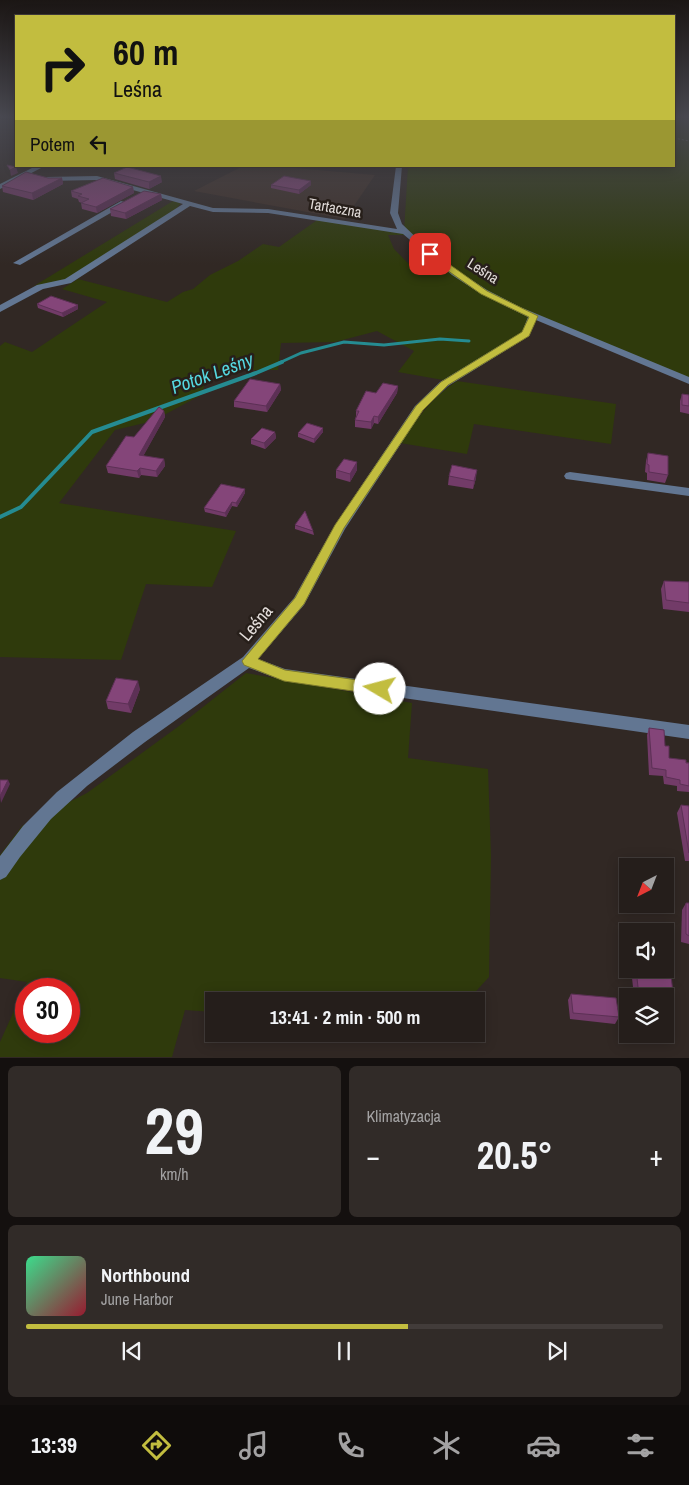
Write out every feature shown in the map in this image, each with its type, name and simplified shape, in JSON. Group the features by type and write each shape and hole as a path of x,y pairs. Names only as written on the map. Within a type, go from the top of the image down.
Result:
{"street":[{"path":"0,187 40,167"},
{"name":"Leśna","path":"399,167 394,213 398,225 440,262 470,284 533,316 689,381"},
{"name":"Tartaczna","path":"26,174 50,180 97,178 213,210 268,212 320,218 363,227 404,232"},
{"path":"137,196 146,191"},
{"path":"17,263 129,201"},
{"path":"0,308 40,287 68,281 189,203"},
{"name":"Leśna","path":"533,316 526,334 444,384 419,408 339,528 299,601 248,661 284,675 689,732"},
{"path":"570,476 689,492"},
{"path":"0,871 13,850 61,797 107,760 248,661"}],"shaded area":[{"path":"241,167 284,167 375,175 345,219 194,191"}],"green space":[{"path":"689,166 689,381 534,316 517,339 443,380 398,372 414,351 377,331 335,342 281,343 278,370 210,370 201,395 153,421 115,430 59,503 236,531 212,587 146,584 121,660 0,657 0,346 5,342 32,352 107,302 62,289 78,279 167,302 183,292 193,289 210,275 238,261 263,244 279,247 320,218 404,232 408,167","holes":["388,235 408,235 439,262 411,266 394,249"]},
{"path":"173,201 181,203 177,208 66,280 34,286"},
{"path":"457,381 616,404 611,444 474,424 467,454 400,443 432,401"},
{"path":"246,673 412,703 408,758 488,769 491,856 489,977 475,992 205,992 205,1011 185,1010 172,1057 0,1057 0,1042 15,1009 15,1043 80,1043 80,978 15,978 15,980 0,978 0,855 22,826 87,793 179,726"}],"building":[{"path":"8,166 16,167 10,170"},
{"path":"127,167 161,176 149,182 114,173"},
{"path":"26,172 48,178 62,178 32,193 2,186"},
{"path":"284,176 311,181 299,190 271,185"},
{"path":"103,178 133,187 96,207 81,203 89,199 78,196 82,194 71,191"},
{"path":"144,191 161,194 125,213 110,209"},
{"path":"51,296 78,305 62,313 37,304"},
{"path":"250,379 280,384 266,406 234,401"},
{"path":"383,383 398,386 378,417 374,416 371,422 355,420 359,411 356,411 366,391 376,393"},
{"path":"682,394 689,395 689,406 682,405"},
{"path":"159,407 164,411 139,455 164,459 156,471 140,468 137,471 106,466 126,436 134,437"},
{"path":"307,423 323,428 314,439 298,433"},
{"path":"262,428 275,432 264,443 251,439"},
{"path":"648,453 668,456 668,475 649,472 649,465 647,464"},
{"path":"344,459 357,462 350,474 336,470"},
{"path":"452,465 477,470 474,481 449,476"},
{"path":"221,484 245,489 236,503 232,502 225,513 204,508"},
{"path":"305,511 313,531 295,525"},
{"path":"664,581 689,582 689,603 666,600"},
{"path":"116,678 138,681 128,704 106,701"},
{"path":"649,728 664,730 665,746 669,746 669,758 686,760 686,763 689,763 689,786 680,784 680,780 666,777 666,770 652,768"},
{"path":"0,780 8,780 0,796"},
{"path":"681,805 689,806 689,853"},
{"path":"686,903 689,903 689,936 686,934"},
{"path":"637,978 671,978 672,988 638,988"},
{"path":"571,994 616,998 619,1017 573,1013"}],"waterway":[{"name":"Potok Leśny","path":"279,363 301,353 344,342 384,345 440,339 469,341"},
{"name":"Potok Leśny","path":"0,517 21,507 92,432 282,362"}],"route":[{"path":"380,689 284,675 248,661 299,601 339,528 419,408 433,393 458,374 526,334 533,316 498,300 470,284 430,254"}]}
